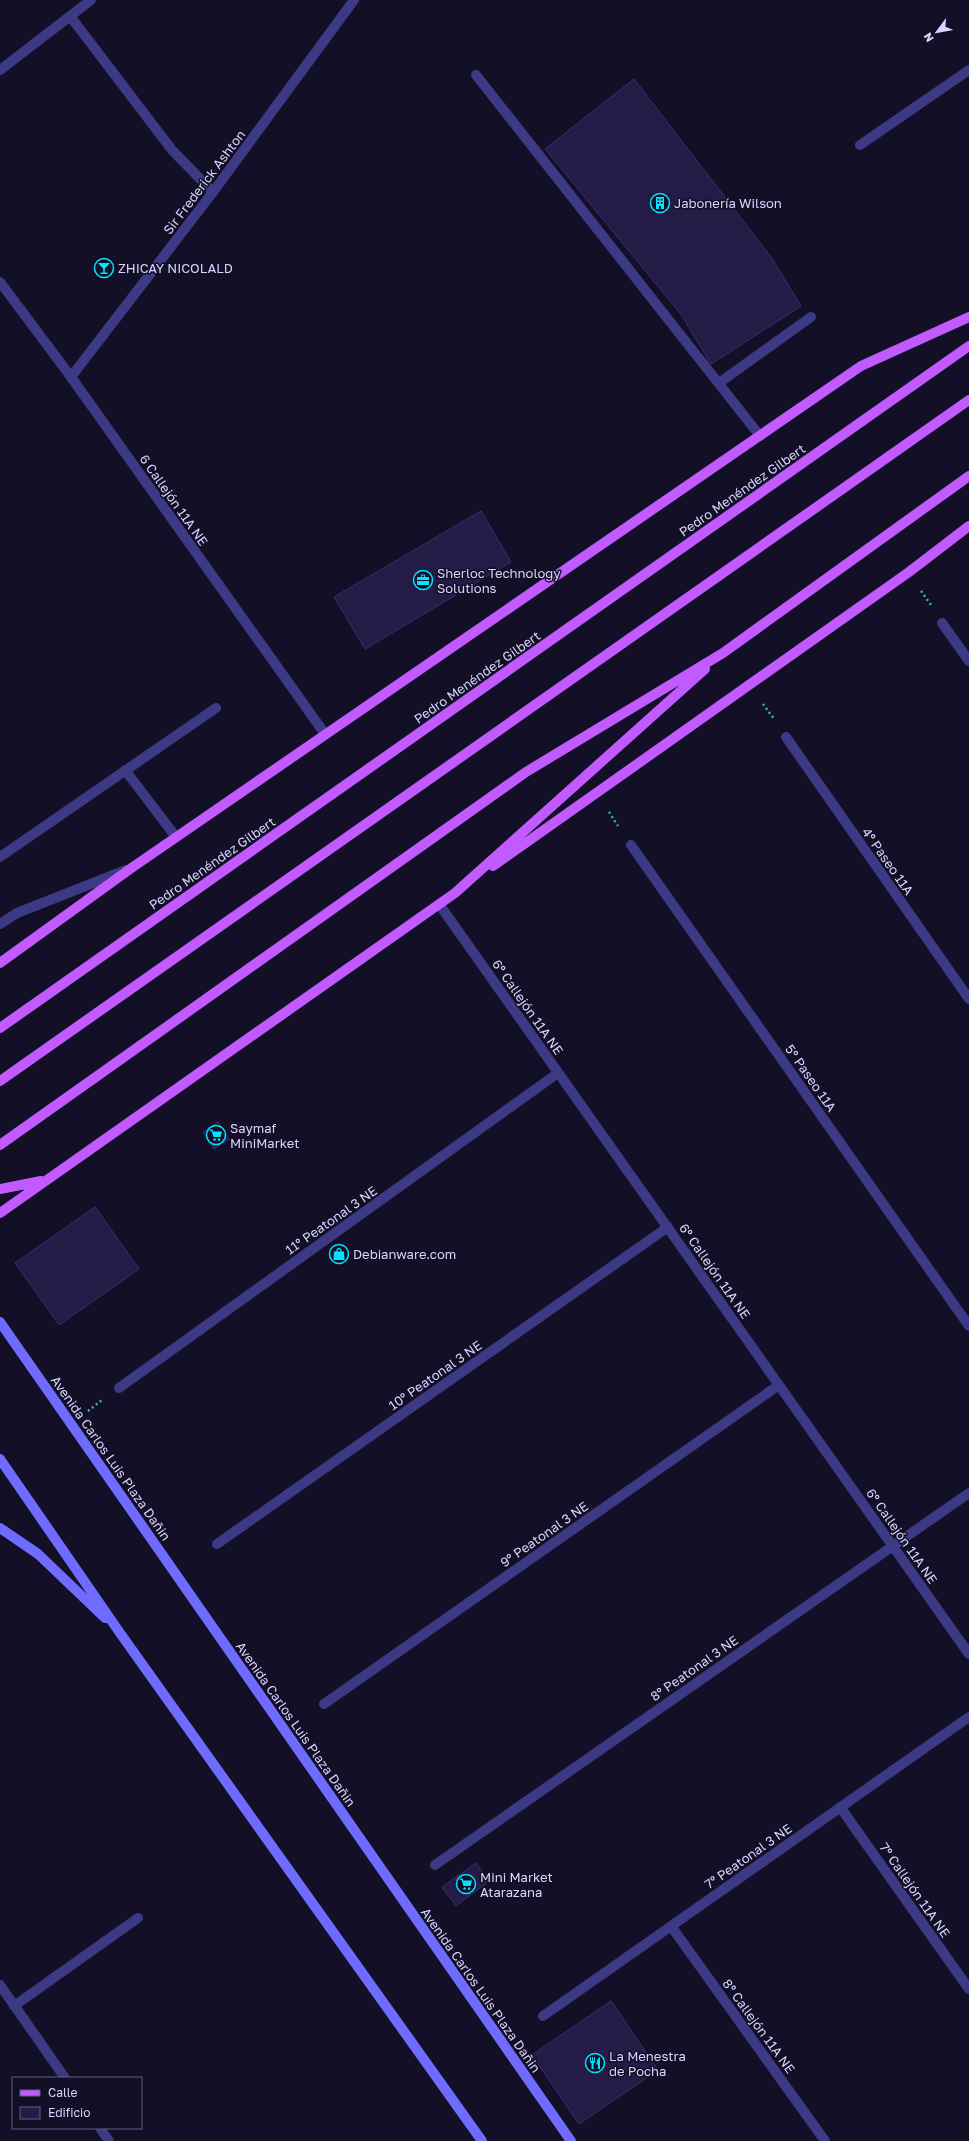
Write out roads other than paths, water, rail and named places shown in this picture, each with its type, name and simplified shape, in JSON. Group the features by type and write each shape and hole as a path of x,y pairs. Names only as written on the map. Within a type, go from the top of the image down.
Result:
{"main road":[{"path":"0,963 130,868 861,366 969,318"},
{"name":"Pedro Menéndez Gilbert","path":"0,1028 969,346"},
{"path":"0,1081 969,400"},
{"path":"0,1145 526,772 723,653 969,476"},
{"path":"0,1213 750,685 909,572 969,526"},
{"path":"455,893 723,653"},
{"path":"0,1189 19,1187 48,1179"},
{"name":"Avenida Carlos Luis Plaza Dañin","path":"0,1322 72,1423 284,1732 571,2141"},
{"path":"0,1459 120,1633 482,2141"},
{"path":"0,1528 38,1554 120,1633"}],"street":[{"path":"0,70 91,0"},
{"name":"Sir Frederick Ashton","path":"71,376 213,192 354,0"},
{"path":"70,16 172,150 213,192"},
{"path":"860,145 969,70"},
{"path":"476,74 760,436"},
{"name":"6 Callejón 11A NE","path":"0,282 71,376 325,734"},
{"path":"719,383 811,317"},
{"path":"942,623 969,661"},
{"path":"0,857 216,708"},
{"name":"4º Paseo 11A","path":"786,737 969,999"},
{"path":"125,770 176,837"},
{"name":"5º Paseo 11A","path":"631,845 969,1326"},
{"path":"0,924 16,913 130,868"},
{"name":"6º Callejón 11A NE","path":"439,904 969,1654"},
{"name":"11º Peatonal 3 NE","path":"119,1388 558,1073"},
{"name":"10º Peatonal 3 NE","path":"217,1544 668,1227"},
{"name":"9º Peatonal 3 NE","path":"324,1704 779,1385"},
{"name":"8º Peatonal 3 NE","path":"435,1865 892,1545 969,1493"},
{"name":"7º Peatonal 3 NE","path":"543,2016 969,1717"},
{"name":"7º Callejón 11A NE","path":"840,1807 969,1989"},
{"path":"14,2006 138,1918"},
{"name":"8º Callejón 11A NE","path":"671,1926 825,2141"},
{"path":"0,1985 64,2077"},
{"path":"101,2129 109,2141"}],"place":[{"name":"Jabonería Wilson","path":"660,203"},
{"name":"ZHICAY NICOLALD","path":"104,268"},
{"name":"Sherloc Technology Solutions","path":"423,580"},
{"name":"Saymaf MiniMarket","path":"216,1135"},
{"name":"Debianware.com","path":"339,1254"},
{"name":"Mini Market Atarazana","path":"466,1884"},
{"name":"La Menestra de Pocha","path":"595,2063"}]}
